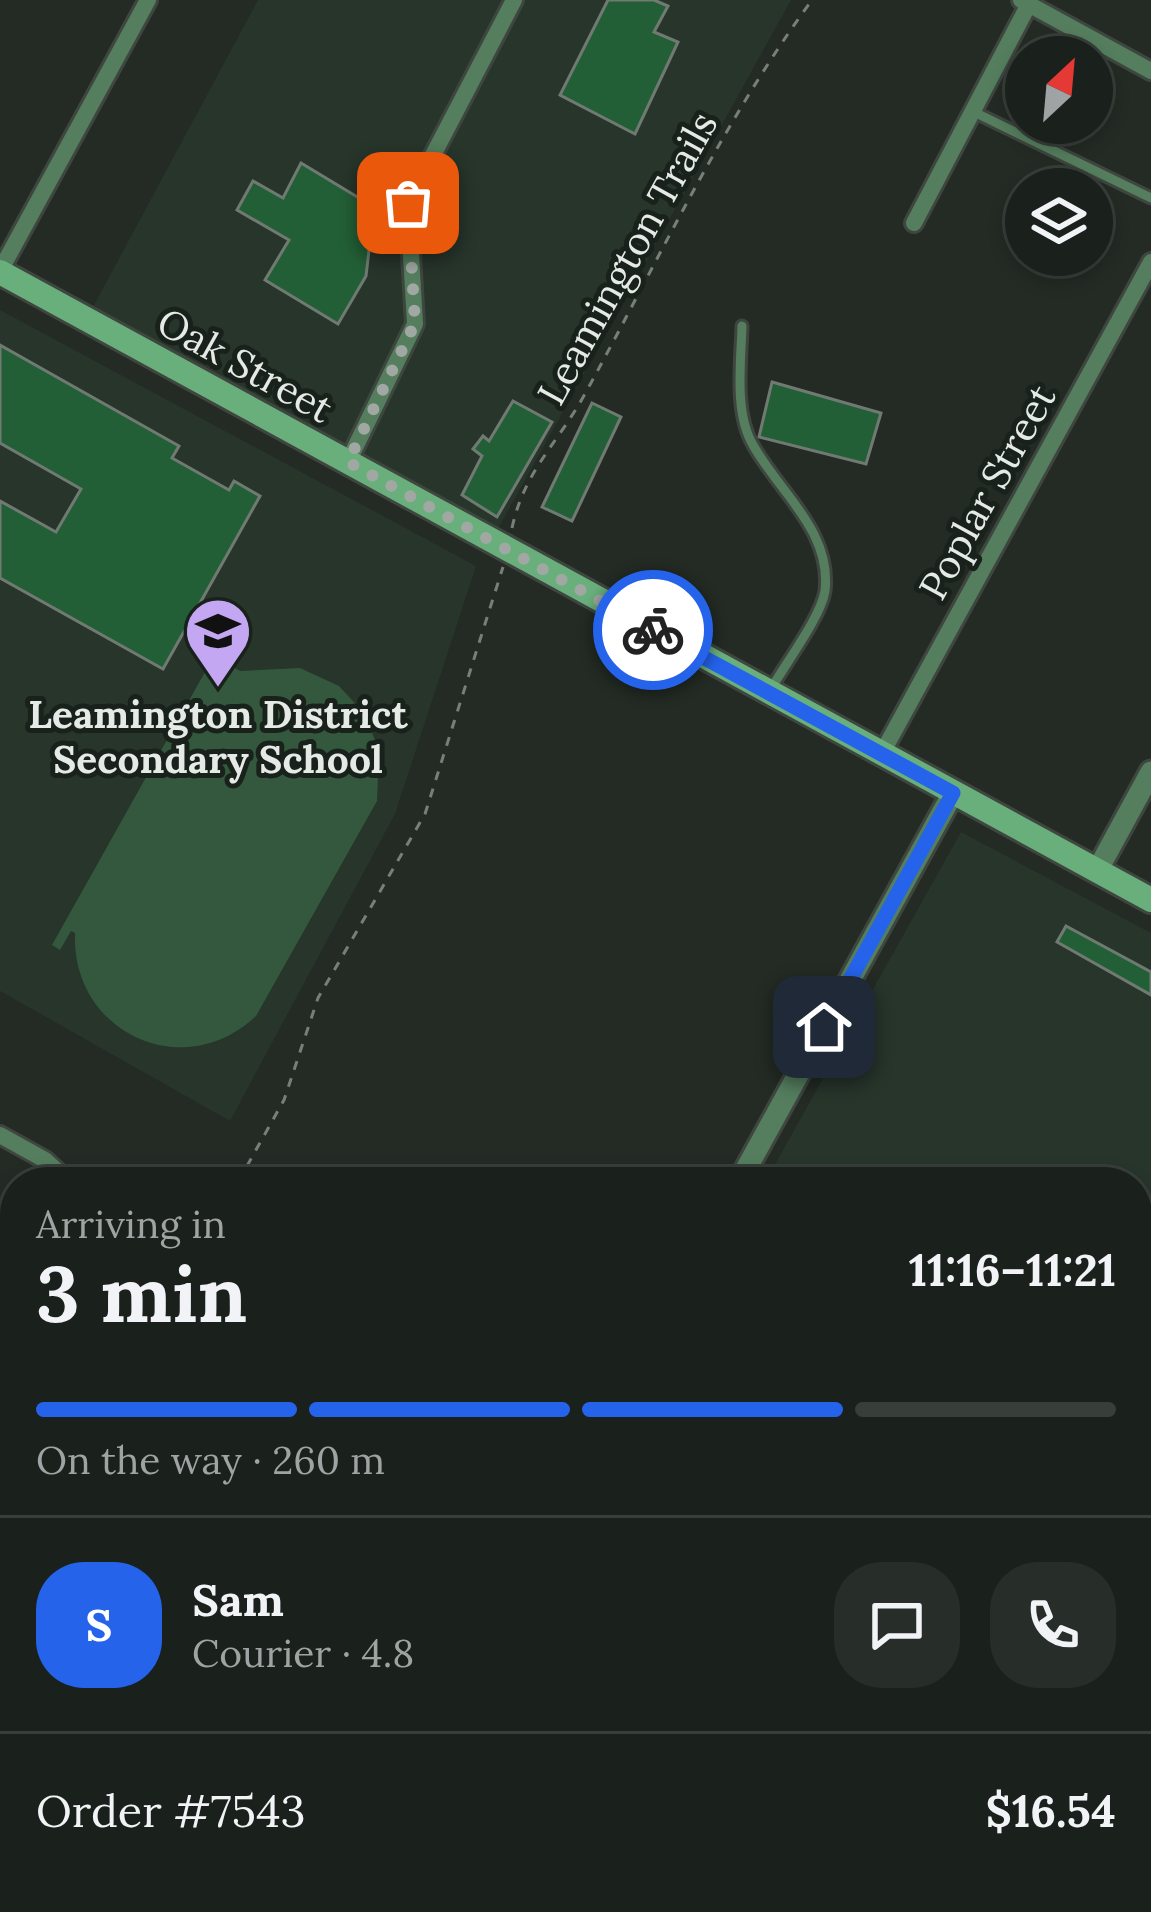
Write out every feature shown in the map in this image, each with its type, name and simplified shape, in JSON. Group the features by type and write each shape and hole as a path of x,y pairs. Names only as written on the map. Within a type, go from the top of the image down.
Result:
{"main road":[{"name":"Oak Street","path":"0,271 1151,900"}],"street":[{"path":"0,271 148,0"},
{"path":"348,462 415,323 408,203 514,0"},
{"path":"914,223 974,112 1025,2 1151,70"},
{"name":"Poplar Street","path":"881,755 1151,262"},
{"path":"1097,871 1151,772"},
{"path":"747,1167 953,793"},
{"path":"0,1135 53,1167"}],"lane":[{"path":"974,112 1151,198"},
{"path":"742,326 744,417 751,442 798,503 823,558 825,593 768,693"}],"path":[{"name":"Leamington Trails","path":"246,1167 284,1100 317,998 425,814 508,550 520,489 578,406 769,58 812,0"}],"shaded area":[{"path":"258,0 791,0 498,529 93,307"},
{"name":"Leamington District Secondary School","path":"0,310 476,566 395,814 230,1121 0,991"},
{"path":"961,832 1151,933 1151,1167 773,1167"}],"green space":[{"path":"214,656 240,671 300,668 339,686 364,713 379,750 377,801 256,1016 227,1036 196,1046 166,1046 137,1038 111,1021 91,997 79,968 75,933 71,931 60,950 52,945"}],"building":[{"path":"608,0 654,0 668,6 654,32 678,42 635,134 560,95"},
{"path":"301,163 374,207 366,276 338,324 265,280 289,240 237,210 253,181 283,198"},
{"path":"0,345 179,446 172,458 229,490 234,481 260,496 163,669 0,578 0,501 56,532 81,489 0,443"},
{"path":"772,382 881,413 866,464 759,437"},
{"path":"513,401 552,422 497,517 462,495 482,456 473,449 483,436 489,441"},
{"path":"592,403 621,417 572,521 542,507"},
{"path":"1066,926 1151,972 1151,995 1057,942"}],"way so far":[{"path":"408,203 415,323 348,462 653,630"}],"place":[{"name":"Leamington District Secondary School","path":"218,690"}],"route":[{"path":"653,630 953,793 824,1027"}]}
